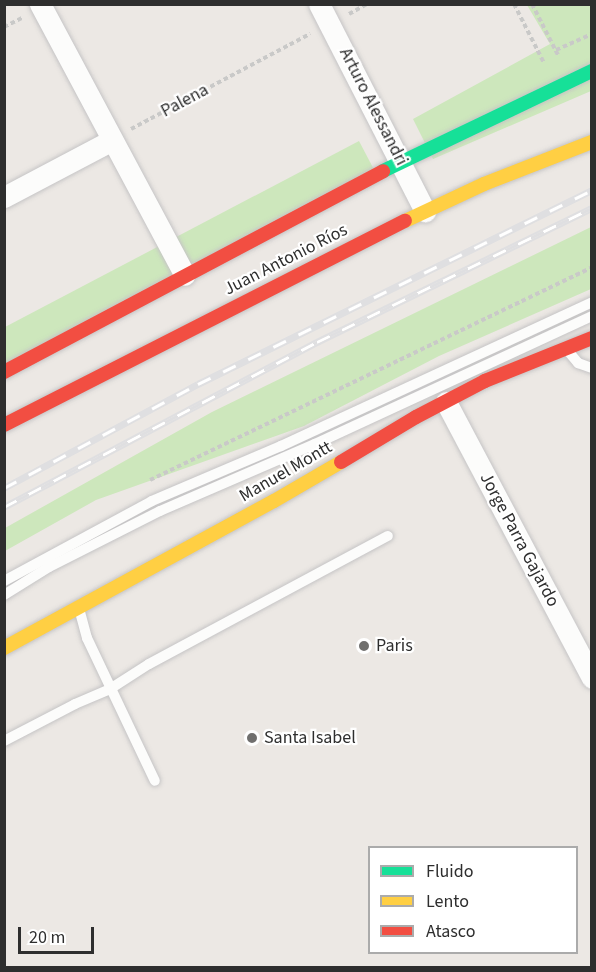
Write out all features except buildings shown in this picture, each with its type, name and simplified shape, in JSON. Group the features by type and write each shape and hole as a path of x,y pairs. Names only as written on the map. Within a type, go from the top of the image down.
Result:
{"main road":[{"path":"4,372 402,162 591,71"},
{"name":"Juan Antonio Ríos","path":"6,420 425,211 484,184 591,142"},
{"name":"Manuel Montt","path":"4,648 274,501 485,381 591,338"}],"street":[{"path":"40,4 185,275"},
{"name":"Arturo Alessandri","path":"319,4 402,162 425,211"},
{"path":"4,197 112,140"},
{"name":"Jorge Parra Gajardo","path":"446,402 591,678"}],"lane":[{"name":"Manuel Montt","path":"4,581 152,501 282,446 591,302"},
{"name":"Manuel Montt","path":"4,595 57,563 160,511 315,444 591,316"},
{"path":"566,349 578,363 591,368"},
{"path":"4,741 75,704 110,689 159,658 388,536"},
{"path":"78,607 87,638 155,781"}],"path":[{"name":"Palena","path":"112,140 366,4"},
{"path":"514,4 557,88"},
{"path":"532,4 572,81"},
{"path":"556,50 591,34"},
{"path":"143,483 591,267"}],"green space":[{"path":"527,5 591,5 591,91 433,159 413,119 550,44"},
{"path":"359,141 380,181 5,376 5,327"},
{"path":"591,227 591,289 439,356 304,426 96,500 5,551 5,528 212,412"}],"railway":[{"path":"4,488 198,384 592,190"},
{"path":"4,507 317,342 592,208"}],"traffic: fast":[{"path":"383,171 592,71"}],"traffic: slow":[{"path":"405,221 484,184 592,142"},
{"path":"4,648 341,462"}],"traffic: jam":[{"path":"4,372 383,171"},
{"path":"4,425 405,221"},
{"path":"341,462 416,417 485,381 592,338"}],"place":[{"name":"Paris","path":"364,646"},
{"name":"Santa Isabel","path":"252,738"}]}
